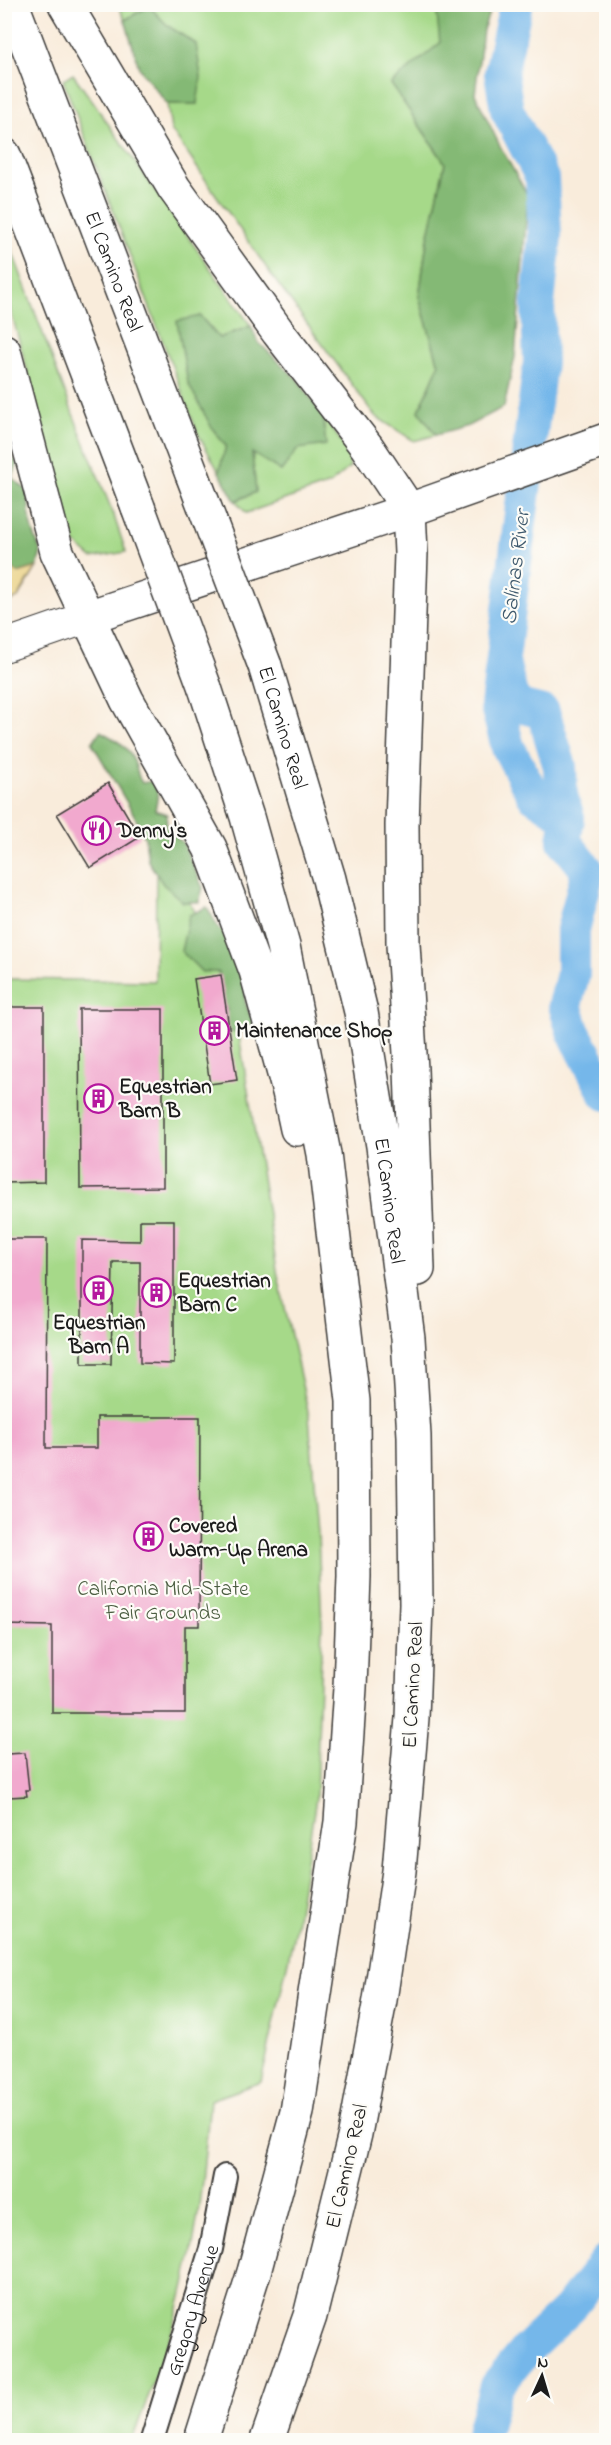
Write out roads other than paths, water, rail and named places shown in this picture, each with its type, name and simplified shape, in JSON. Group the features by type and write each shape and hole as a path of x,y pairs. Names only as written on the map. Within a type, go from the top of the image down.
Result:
{"highway":[{"name":"El Camino Real","path":"12,4 265,666 329,879 361,1012 383,1146 406,1327 414,1436 416,1604 412,1718 397,1882 380,2000 355,2134 310,2316 267,2440"},
{"path":"65,4 174,188 278,332 367,447 409,510 411,553 402,825 403,945 411,1070 419,1282 414,1436"},
{"path":"4,155 205,688 246,817 283,946 324,1154 353,1401 354,1576 350,1688 341,1822 324,1943 297,2112 254,2272 201,2440"},
{"path":"4,351 57,552 127,700 210,848 256,971 289,1092 353,1401"},
{"path":"88,617 409,510 606,440"}],"main road":[{"path":"4,646 88,617"}],"street":[{"name":"Gregory Avenue","path":"152,2440 211,2249 225,2176"}],"waterway":[{"name":"Salinas River","path":"516,4 501,73 507,110 542,178 545,237 538,303 540,362 497,706 508,747 533,795 568,818 564,841 588,871 573,930 573,974 565,1005 573,1031 606,1094"},
{"path":"504,666 511,695 519,706 543,712 560,767 561,795 568,818"},
{"name":"Salinas River","path":"481,2440 496,2386 527,2349 569,2309 606,2261"}],"place":[{"name":"Denny's","path":"96,830"},
{"name":"Maintenance Shop","path":"215,1030"},
{"name":"Equestrian Barn B","path":"98,1098"},
{"name":"Equestrian Barn A","path":"99,1291"},
{"name":"Equestrian Barn C","path":"157,1292"},
{"name":"Covered Warm-Up Arena","path":"148,1537"}],"park label":[{"name":"California Mid-State Fair Grounds","path":"163,1600"}]}
